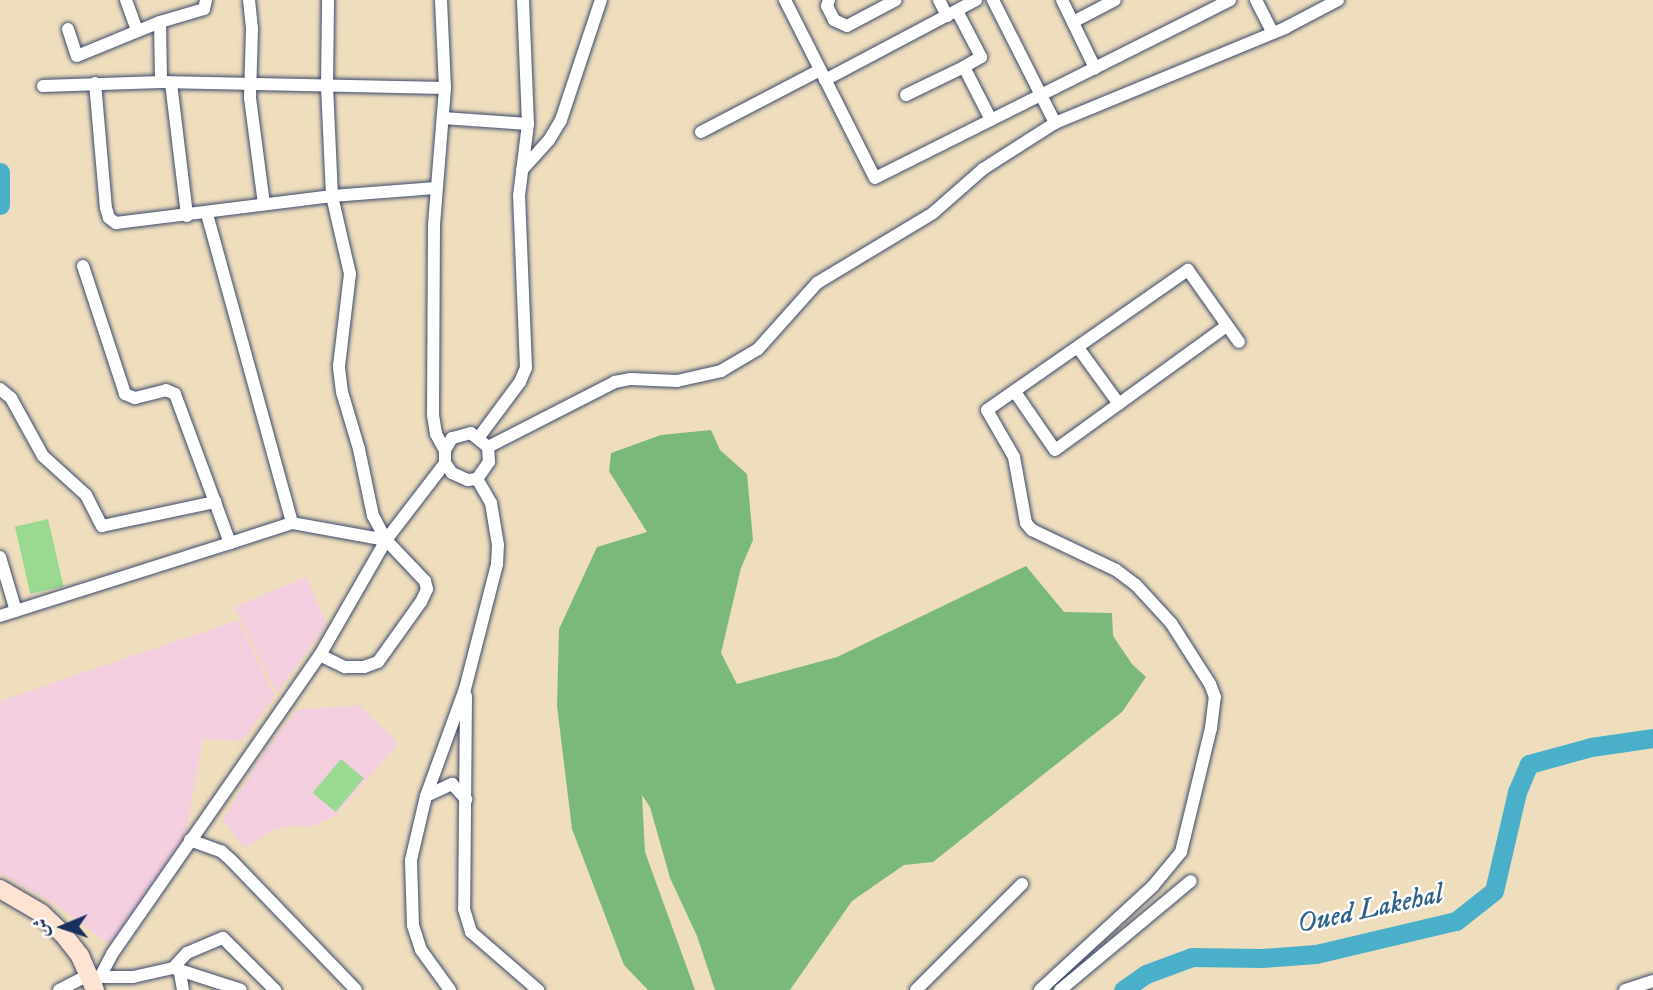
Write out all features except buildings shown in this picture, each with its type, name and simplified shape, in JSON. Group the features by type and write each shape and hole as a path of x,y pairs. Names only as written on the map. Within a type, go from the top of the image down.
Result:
{"main road":[{"path":"0,889 51,922 73,945 94,980"}],"street":[{"path":"126,0 138,31"},
{"path":"68,29 77,56 160,22 204,9 206,0"},
{"path":"249,0 252,29 249,84 264,204"},
{"path":"320,655 345,667 364,667 378,662 421,602 427,589 425,581 386,540 373,516 359,449 341,392 339,366 350,274 332,196 327,86 328,0"},
{"path":"441,0 445,88 436,188 433,415 436,434 452,473 463,479 477,479"},
{"path":"479,437 520,382 526,368 519,196 528,124 523,0"},
{"path":"522,170 549,141 561,120 601,0"},
{"path":"785,0 875,178 1230,0"},
{"path":"829,0 827,6 835,20 847,26 896,0"},
{"path":"906,95 981,57 952,14 939,0"},
{"path":"701,132 952,14 976,0"},
{"path":"993,0 1055,123"},
{"path":"1062,0 1095,68"},
{"path":"1073,22 1115,0"},
{"path":"1256,0 1273,33"},
{"path":"488,447 615,383 700,379 731,366 758,349 817,283 933,213 983,169 1055,123 1273,33 1338,0"},
{"path":"160,22 166,83 187,216"},
{"path":"964,67 991,120"},
{"path":"95,83 109,218 116,223 207,214 332,196 436,188"},
{"path":"43,86 166,83 445,88"},
{"path":"443,118 528,124"},
{"path":"207,214 292,523"},
{"path":"83,266 125,394 135,398 166,390 175,394 230,543"},
{"path":"1040,990 1153,886 1181,852 1211,728 1215,697 1210,684 1171,623 1136,585 1116,570 1032,530 1026,523 1014,457 987,410 1079,349 1188,270 1239,342"},
{"path":"1014,392 1055,450 1226,326"},
{"path":"1079,349 1119,404"},
{"path":"0,389 11,398 43,456 86,495 102,526 215,502"},
{"path":"94,980 320,655 386,540 458,435 471,433 488,447 489,462 477,479"},
{"path":"450,990 421,950 413,925 411,860 426,796 466,689 497,564 497,534 491,503 477,479"},
{"path":"0,616 292,523 386,540"},
{"path":"0,557 16,611"},
{"path":"466,689 466,799 462,885 464,909 471,932 538,990"},
{"path":"426,796 452,783 466,799"},
{"path":"190,840 221,851 231,860 356,990"},
{"path":"1060,990 1191,881"},
{"path":"916,990 1022,884"},
{"path":"176,971 187,953 223,938 275,990"},
{"path":"176,971 183,990"},
{"path":"59,990 94,980 133,978 176,971 233,989"},
{"path":"1625,990 1653,981"}],"shaded area":[{"path":"306,577 327,625 277,693 234,607"},
{"path":"238,620 275,696 242,741 203,739 186,833 118,938 106,943 58,906 0,873 0,701"},
{"path":"359,705 399,743 335,816 308,828 296,825 273,830 245,848 222,820 258,762 296,710"}],"green space":[{"path":"711,430 720,450 747,474 753,540 741,568 721,653 737,684 837,657 1026,566 1064,612 1112,613 1113,636 1132,664 1146,677 1122,712 933,862 904,865 852,901 790,990 715,990 697,936 670,878 650,807 642,795 645,852 695,990 648,990 624,965 572,829 557,706 559,629 597,547 647,532 609,471 611,453 661,435"},
{"path":"48,519 64,586 30,594 15,527"},
{"path":"341,759 364,778 336,812 313,793"}],"waterway":[{"path":"0,172 0,205"},
{"name":"Oued Lakehal","path":"1123,990 1146,974 1192,957 1262,958 1316,954 1456,921 1494,891 1517,792 1529,764 1591,747 1653,738"}]}
